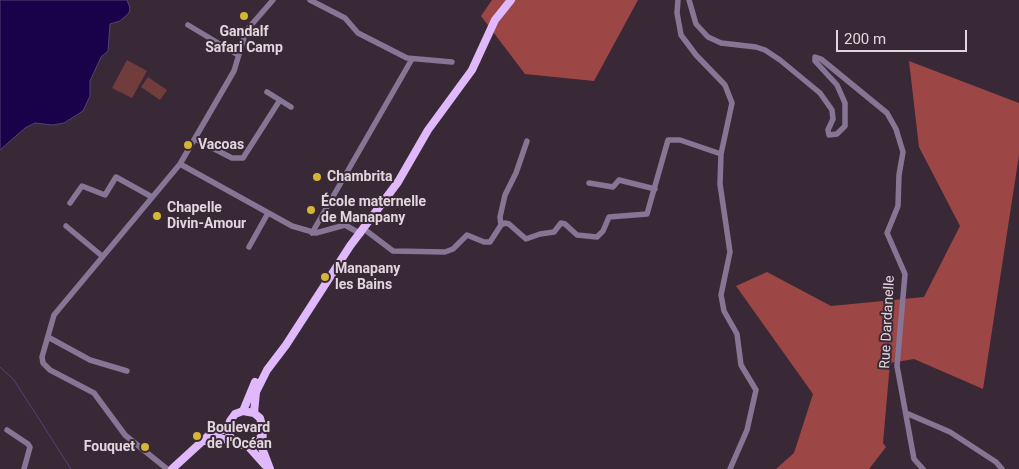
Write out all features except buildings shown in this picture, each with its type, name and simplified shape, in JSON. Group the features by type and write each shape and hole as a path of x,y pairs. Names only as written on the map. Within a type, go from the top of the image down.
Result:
{"main road":[{"path":"254,413 256,392 267,370 398,182 428,130 472,70 495,20 511,0"},
{"path":"243,411 254,413 262,421 264,429 256,443 248,446 240,445 233,440 228,428 232,417 243,411 255,382 267,370"},
{"path":"172,469 208,436 228,428"},
{"path":"261,437 262,448 269,469"},
{"path":"196,445 208,440 233,440"},
{"path":"248,446 269,469"}],"street":[{"path":"167,469 125,436 94,393 50,370 43,363 48,337 54,315 180,164 234,71 250,25 272,0"},
{"path":"310,0 345,18 358,32 412,59 452,62"},
{"path":"678,0 677,13 681,34 696,55 726,85 732,103 721,154 720,184 730,252 721,295 724,312 737,334 744,371 756,390 746,430 730,469"},
{"name":"Rue Dardanelle","path":"689,0 696,24 708,37 721,43 756,47 765,50 820,93 832,110 833,119 829,135 837,134 845,126 845,103 837,85 815,61 815,57 887,113 900,137 902,158 898,175 898,206 887,233 905,274 897,366 914,459 922,469"},
{"path":"188,25 238,55"},
{"path":"312,233 412,59"},
{"path":"267,92 291,107"},
{"path":"195,139 232,158 243,158 280,100"},
{"path":"501,225 509,224 526,239 554,232 561,223 565,224 577,235 597,237 601,235 609,218 647,214 668,140 680,140 721,154"},
{"path":"180,164 292,226 312,233 345,224 363,231 393,251 445,252 453,249 467,235 484,242 490,242 501,225 500,217 505,195 516,173 527,141"},
{"path":"70,203 82,186 104,195 116,177 152,197"},
{"path":"588,183 613,187 620,180 655,189"},
{"path":"249,247 268,213"},
{"path":"66,226 102,256"},
{"path":"48,337 90,360 127,371"},
{"path":"906,413 950,432 996,462 1002,469"},
{"path":"7,430 30,447 24,469"}],"shaded area":[{"path":"0,0 127,0 130,8 129,13 120,21 110,24 108,51 101,57 90,81 90,96 83,111 64,123 52,125 35,123 25,128 0,150"},
{"path":"492,0 638,0 594,81 525,74 481,16"},
{"path":"127,60 147,71 132,98 112,88"},
{"path":"909,61 1019,103 1019,155 983,389 914,359 890,363 883,443 886,447 869,469 776,469 794,453 813,394 736,286 767,272 831,306 924,297 960,226 919,147"},
{"path":"148,77 167,90 160,100 141,87"}],"waterway":[{"path":"0,367 14,380 71,469"}],"place":[{"name":"Gandalf Safari Camp","path":"244,16"},
{"name":"Vacoas","path":"188,145"},
{"name":"Chambrita","path":"317,177"},
{"name":"École maternelle de Manapany","path":"311,210"},
{"name":"Chapelle Divin-Amour","path":"157,216"},
{"name":"Manapany les Bains","path":"325,277"},
{"name":"Boulevard de l'Océan","path":"197,436"},
{"name":"Fouquet","path":"145,447"}]}
